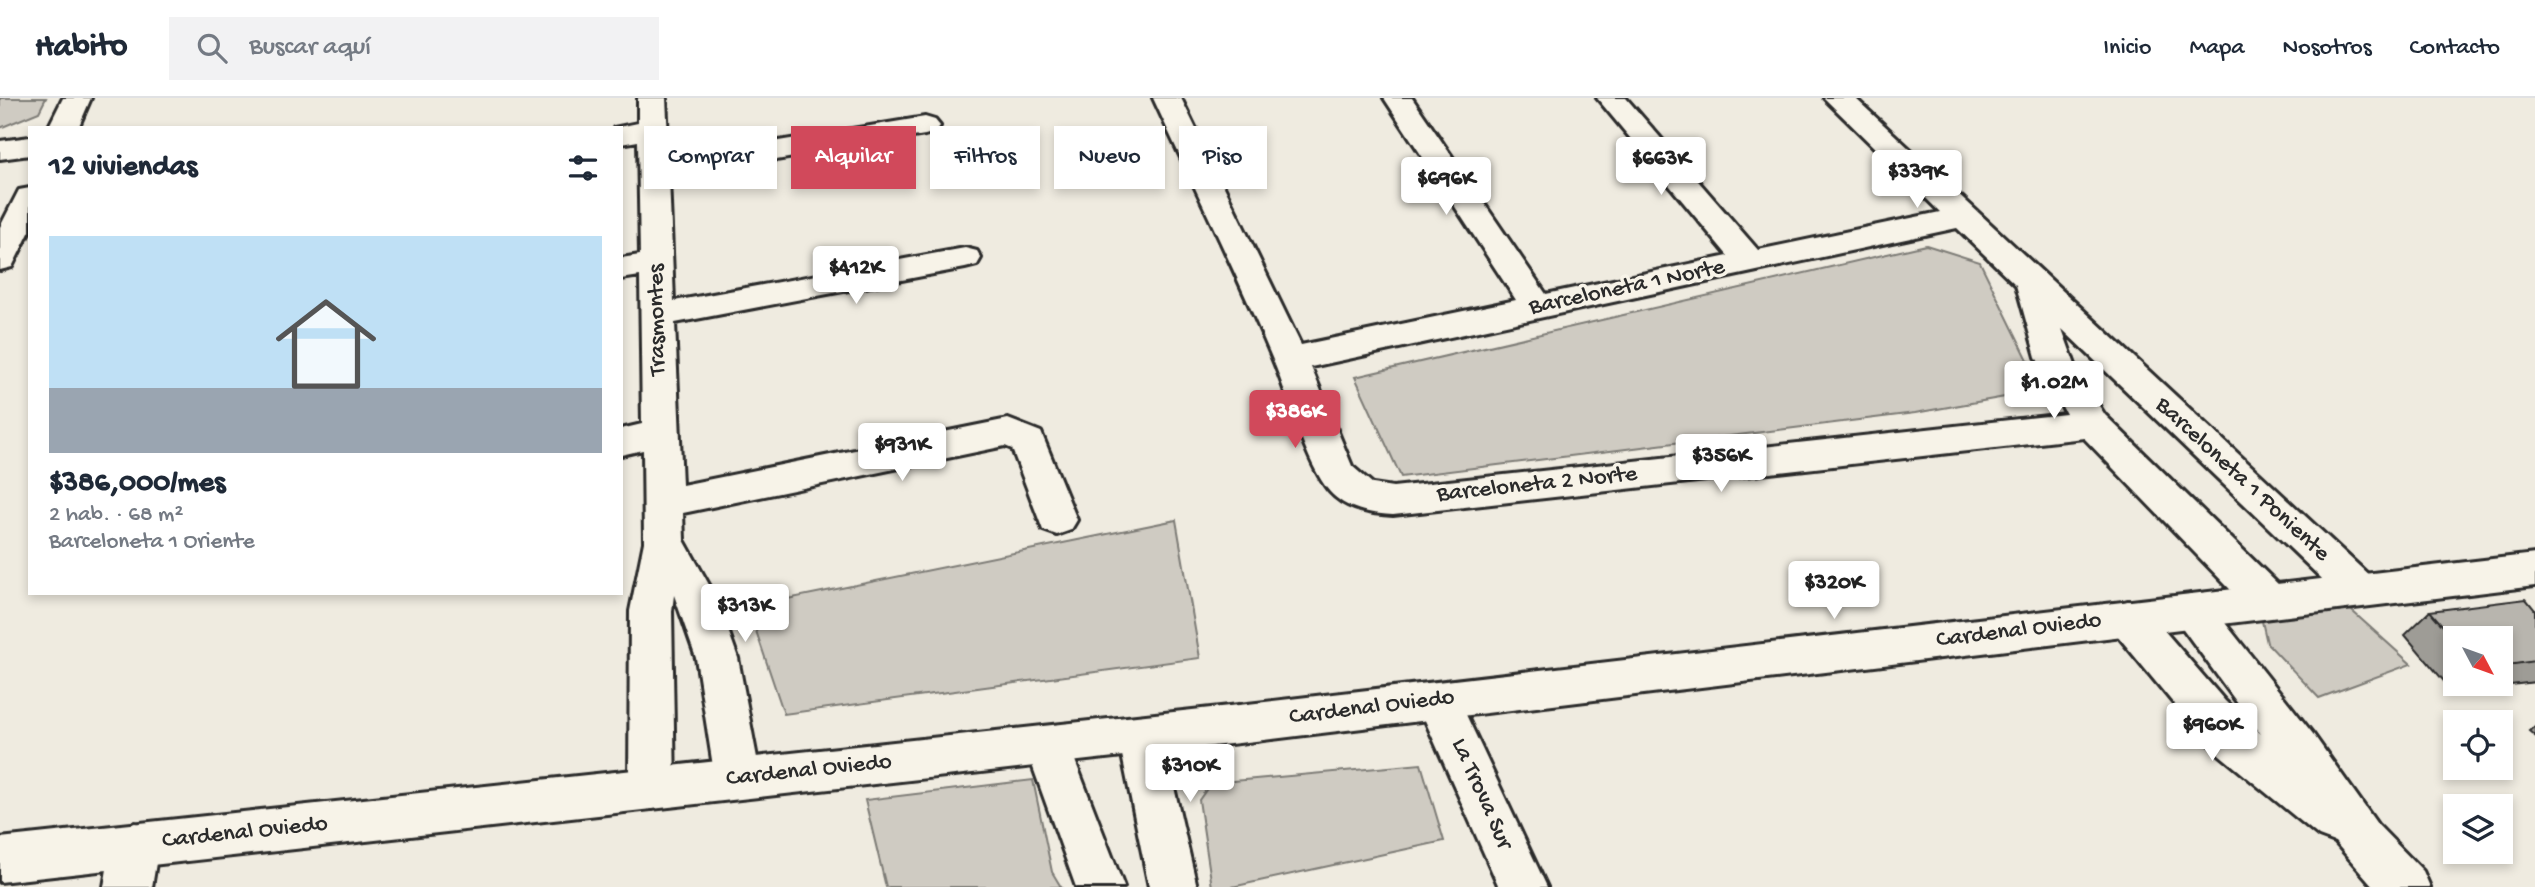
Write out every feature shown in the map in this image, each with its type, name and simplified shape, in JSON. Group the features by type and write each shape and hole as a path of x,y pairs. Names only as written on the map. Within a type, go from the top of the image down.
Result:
{"street":[{"path":"64,126 77,98"},
{"path":"1167,98 1290,359"},
{"path":"1398,98 1538,307"},
{"path":"1611,98 1751,262"},
{"name":"Barceloneta 1 Poniente","path":"1838,98 2359,590"},
{"path":"777,151 925,126"},
{"path":"0,150 28,146"},
{"name":"Trasmontes","path":"652,789 650,611 663,522 654,189"},
{"path":"0,260 28,201"},
{"name":"Barceloneta 1 Norte","path":"1290,359 1963,217"},
{"path":"658,315 965,258"},
{"path":"623,269 656,263"},
{"name":"Barceloneta 1 Poniente","path":"2032,284 2057,368 2069,394 2092,424 2269,602"},
{"name":"Barceloneta 2 Norte","path":"1290,359 1343,485 1358,495 1374,500 1393,501 2092,424"},
{"path":"738,779 722,682 706,620 663,522 1008,432 1028,441 1057,520"},
{"path":"623,442 661,433"},
{"name":"Cardenal Oviedo","path":"0,860 131,866 652,789 1438,701 2535,570"},
{"path":"2191,611 2297,748 2360,839 2406,887"},
{"path":"2128,618 2209,714 2236,741 2312,804 2360,839"},
{"name":"La Trova Sur","path":"1438,701 1523,887"},
{"path":"1140,735 1174,887"},
{"path":"1047,745 1100,887"}],"shaded area":[{"path":"0,98 46,98 39,112 0,128"},
{"path":"1926,245 1980,262 2030,364 2016,395 1915,413 1401,477 1355,377"},
{"path":"1176,520 1200,658 784,714 748,607"},
{"path":"2342,602 2411,664 2319,698 2267,643 2259,608"},
{"path":"1421,764 1444,841 1232,887 1212,887 1199,800 1211,783"},
{"path":"1033,780 1052,872 1061,887 886,887 865,800"}],"building":[{"path":"2526,599 2535,610 2535,661 2513,664 2513,626 2443,626 2430,611"}]}
